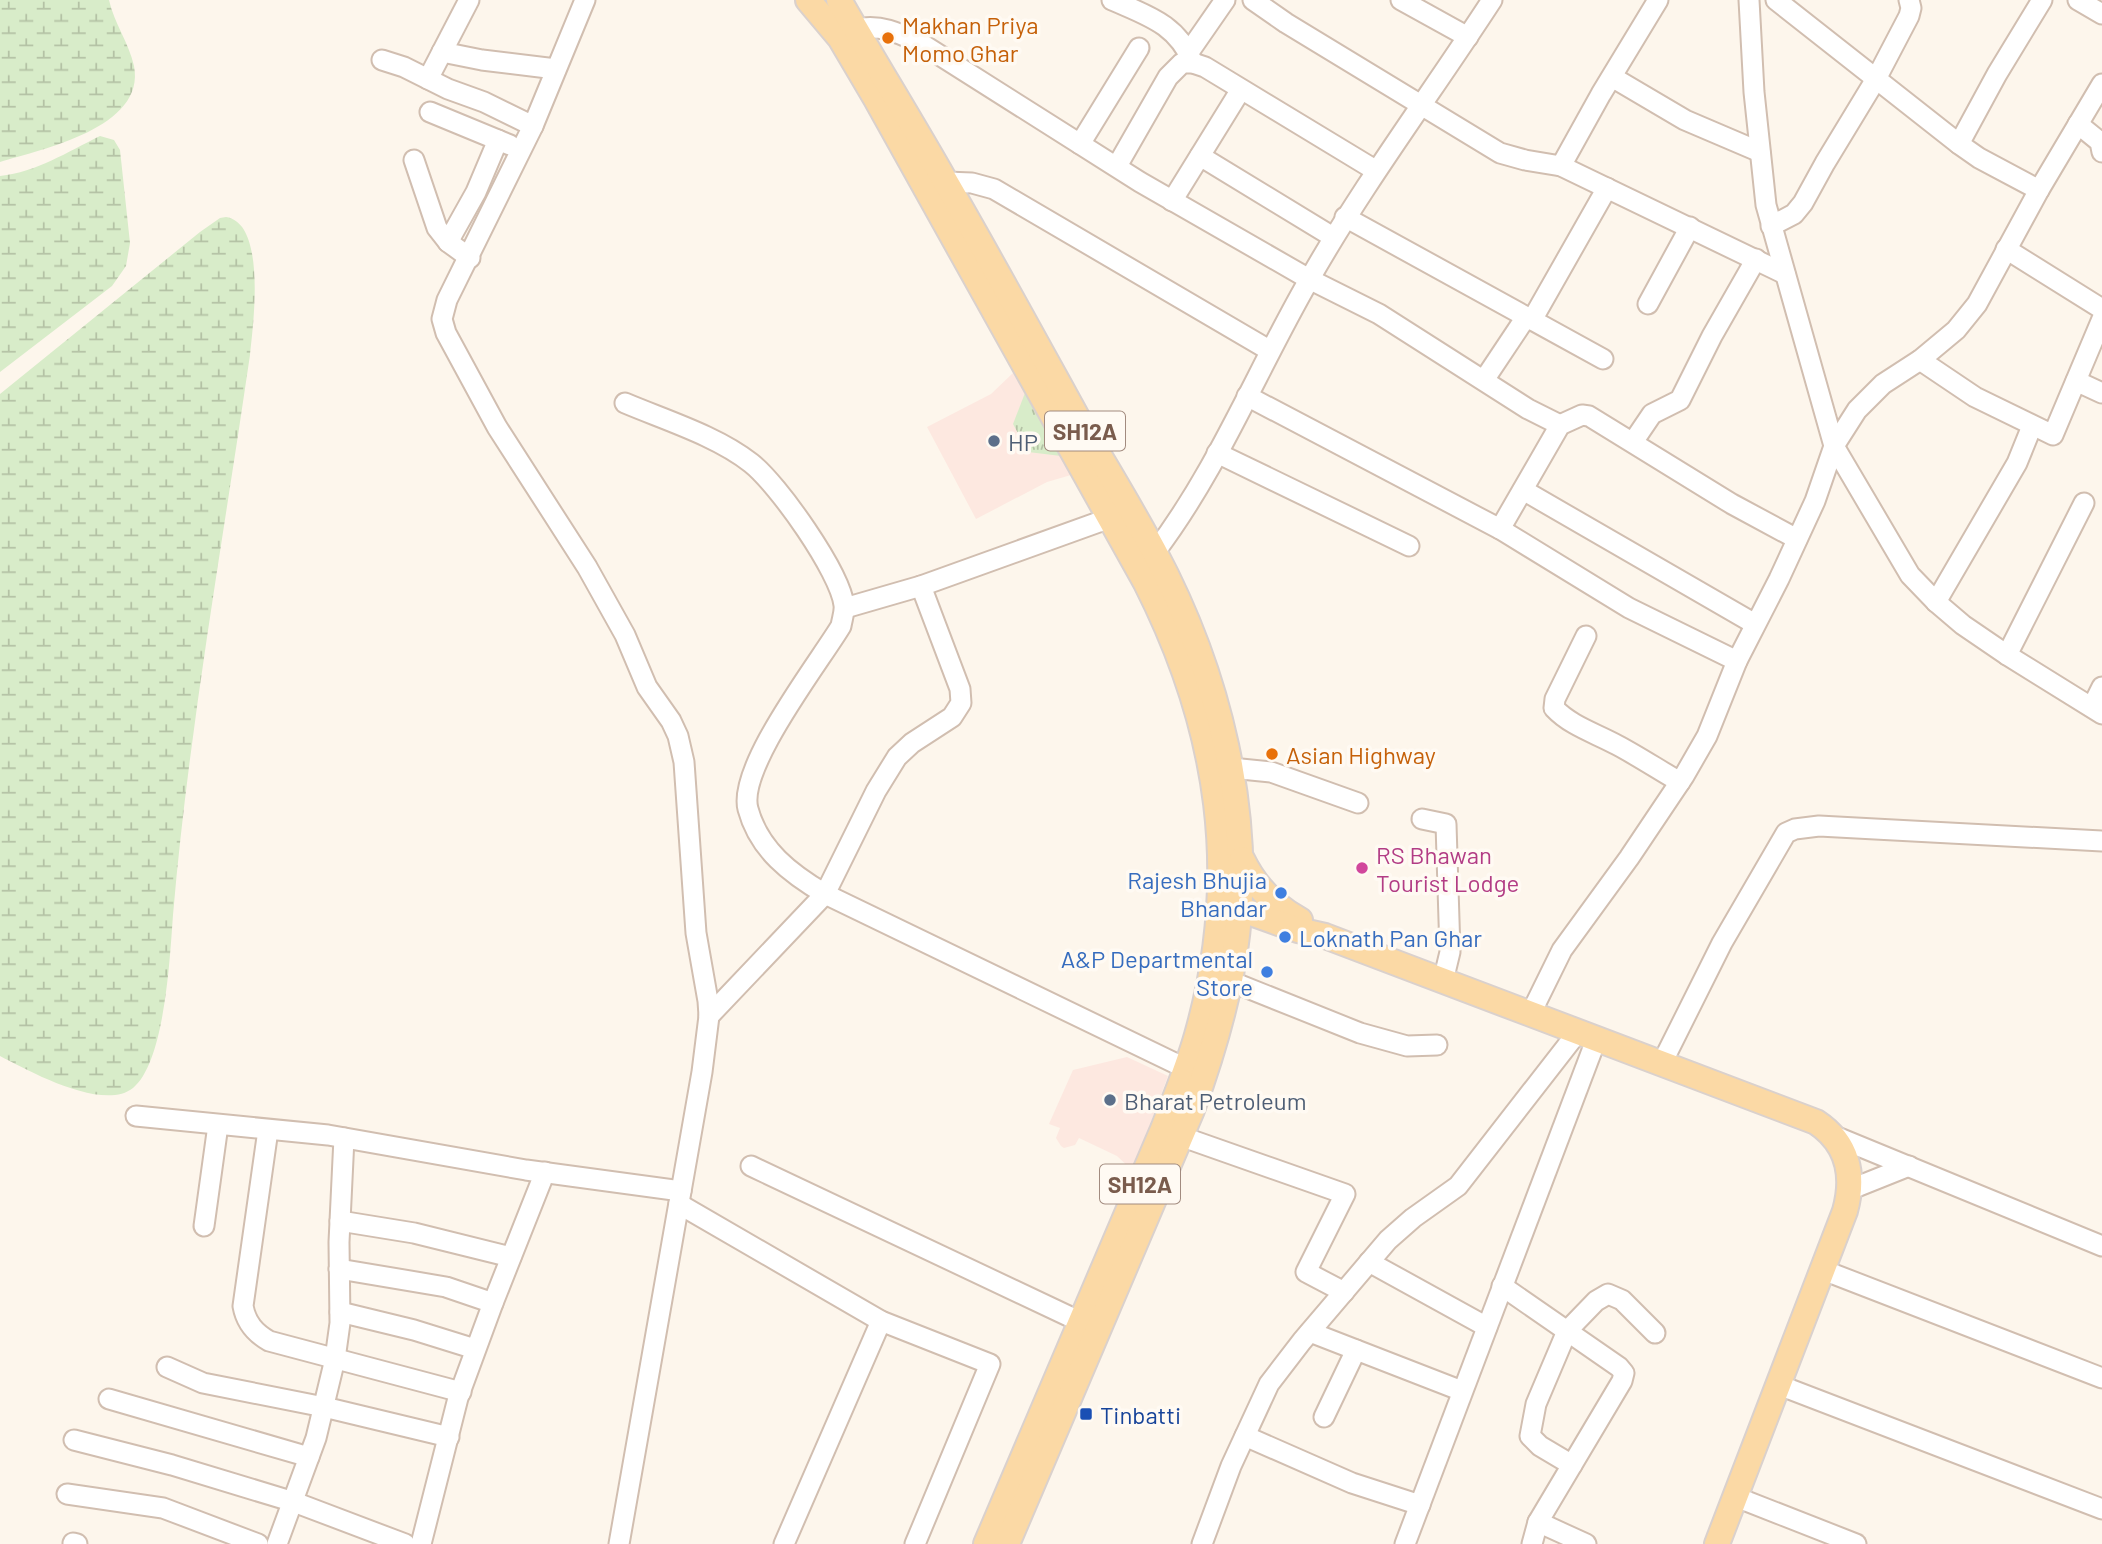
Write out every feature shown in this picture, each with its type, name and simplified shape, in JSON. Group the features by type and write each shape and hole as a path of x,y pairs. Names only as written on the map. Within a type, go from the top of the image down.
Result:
{"main road":[{"name":"SH12A","path":"808,0 840,38 876,99 1126,548 1133,581 1169,666 1217,805 1220,849 1230,898 1236,949 1210,1059 1119,1280 1112,1328 1089,1388 1046,1485 1019,1535 1009,1544"},
{"name":"SH12A","path":"839,0 946,182 1155,552 1206,669 1224,729 1240,855 1187,1069 986,1544"},
{"path":"1240,855 1255,882 1292,923"},
{"path":"1230,898 1587,1037 1816,1122 1832,1135 1847,1163 1849,1190 1845,1211 1717,1544"},
{"path":"1236,949 1252,937 1292,923"}],"street":[{"path":"428,79 468,0"},
{"path":"585,0 533,126 442,318 446,332 497,427 587,567 625,635 647,687 671,721 678,736 684,762 696,933 709,1016 619,1544"},
{"path":"1112,0 1136,9 1172,32 1185,44 1191,58 1240,90 1376,170"},
{"path":"1117,166 1174,69 1191,58 1225,0"},
{"path":"1254,0 1286,23 1500,153 1561,166 1785,274"},
{"path":"1401,0 1426,6 1468,37"},
{"path":"1155,552 1217,453 1269,350 1345,217 1492,0"},
{"path":"1561,166 1658,0"},
{"path":"1749,0 1766,205 1834,446 1910,575 1937,602 1963,625 2007,655 2097,710 2102,687"},
{"path":"1776,0 1979,159 2039,190"},
{"path":"1771,226 1794,214 1803,203 1876,79 1909,16 1909,0"},
{"path":"1959,144 2042,0"},
{"path":"2078,0 2102,14"},
{"path":"856,29 869,26 888,29 922,44 1172,201 1309,279 1379,314 1528,409 1559,425"},
{"path":"1080,145 1139,48"},
{"path":"442,52 556,69"},
{"path":"382,60 395,63 533,126"},
{"path":"1612,77 1685,120 1760,152"},
{"path":"1530,1015 1562,950 1680,782 1707,736 1737,661 1815,501 1834,446 1857,410 1884,384 1920,360 1956,330 1978,304 2039,190 2102,84"},
{"path":"1172,201 1240,90"},
{"path":"430,112 521,150"},
{"path":"2078,124 2099,142 2102,152"},
{"path":"448,242 476,192 498,141"},
{"path":"1200,156 1333,237"},
{"path":"414,160 432,219 448,242 470,258"},
{"path":"946,182 972,183 994,189 1269,350"},
{"path":"1484,380 1529,319 1607,188"},
{"path":"1345,217 1603,359"},
{"path":"1648,304 1690,227"},
{"path":"2006,249 2102,309"},
{"path":"1633,442 1653,414 1680,400 1756,259"},
{"path":"1920,360 1975,397 2053,435 2102,319"},
{"path":"2076,381 2102,393"},
{"path":"1247,396 1500,529 1629,608 1737,661"},
{"path":"625,403 712,440 751,463 792,508 821,553 841,592 845,608 841,626 765,744 748,788 747,808 761,839 776,861 825,894 1187,1069"},
{"path":"1500,529 1559,425 1582,415 1589,416 1732,504 1797,539"},
{"path":"1937,602 2018,463 2032,426"},
{"path":"1217,453 1409,546"},
{"path":"1523,490 1755,624"},
{"path":"2007,655 2084,503"},
{"path":"845,608 921,586 1110,518"},
{"path":"709,1016 825,894 876,791 897,757 912,743 952,717 961,703 960,689 921,586"},
{"path":"1586,636 1555,699 1554,708 1577,725 1618,745 1680,782"},
{"path":"1231,768 1271,772 1358,803"},
{"path":"1422,819 1446,824 1450,952 1443,981"},
{"path":"1661,1065 1722,943 1786,833 1819,826 2102,841"},
{"path":"1230,981 1360,1033 1407,1046 1437,1045"},
{"path":"1202,1544 1231,1466 1269,1384 1388,1240 1413,1218 1458,1186 1587,1037"},
{"path":"1405,1544 1502,1286 1587,1037"},
{"path":"136,1116 344,1138 680,1197 881,1321 990,1364 915,1544"},
{"path":"204,1226 218,1125"},
{"path":"268,1130 243,1306 244,1315 258,1335 270,1341 461,1392"},
{"path":"1832,1135 2102,1246"},
{"path":"1180,1136 1345,1194 1306,1272 1344,1292"},
{"path":"277,1544 309,1457 335,1359 340,1312 340,1220 344,1138"},
{"path":"751,1166 1081,1322"},
{"path":"1849,1190 1909,1166"},
{"path":"421,1544 475,1349 545,1172"},
{"path":"340,1220 414,1233 511,1257"},
{"path":"1369,1262 1487,1327"},
{"path":"339,1269 446,1287 493,1303"},
{"path":"1823,1270 2102,1378"},
{"path":"1502,1286 1624,1373 1622,1381 1538,1522 1532,1544"},
{"path":"1572,1465 1540,1446 1530,1436 1530,1424 1536,1404 1567,1331 1596,1301 1608,1294 1622,1300 1655,1333"},
{"path":"340,1312 414,1330 475,1349"},
{"path":"784,1544 881,1321"},
{"path":"1310,1332 1462,1391"},
{"path":"1324,1417 1356,1350"},
{"path":"167,1367 203,1384 324,1407 449,1437"},
{"path":"1779,1385 2102,1509"},
{"path":"109,1399 234,1433 309,1457"},
{"path":"1245,1436 1352,1483 1420,1504"},
{"path":"74,1440 172,1465 294,1502 405,1544"},
{"path":"67,1494 163,1508 258,1544"},
{"path":"1736,1497 1856,1544"},
{"path":"1538,1522 1586,1544"}],"shaded area":[{"name":"HP","path":"1013,373 1071,475 1047,482 976,519 927,427 991,394"},
{"name":"Bharat Petroleum","path":"1127,1057 1168,1076 1133,1171 1117,1156 1079,1138 1075,1145 1064,1148 1056,1138 1060,1128 1049,1124 1073,1070"}],"green space":[{"path":"0,0 109,0 134,66 133,87 124,105 108,120 87,132 0,162"},
{"path":"100,136 114,140 120,150 130,243 126,266 112,286 0,372 0,176 39,166"},
{"path":"226,217 239,223 247,237 255,277 255,300 250,355 188,775 164,1007 159,1033 144,1075 133,1088 120,1094 104,1095 66,1087 0,1056 0,394 200,232 220,218"},
{"path":"1025,393 1061,456 1028,452 1013,424"}],"place":[{"name":"Makhan Priya Momo Ghar","path":"888,38"},
{"name":"HP","path":"994,441"},
{"name":"Asian Highway","path":"1272,754"},
{"name":"RS Bhawan Tourist Lodge","path":"1362,868"},
{"name":"Rajesh Bhujia Bhandar","path":"1281,893"},
{"name":"Loknath Pan Ghar","path":"1285,937"},
{"name":"A&P Departmental Store","path":"1267,972"},
{"name":"Bharat Petroleum","path":"1110,1100"},
{"name":"Tinbatti","path":"1086,1414"}]}
